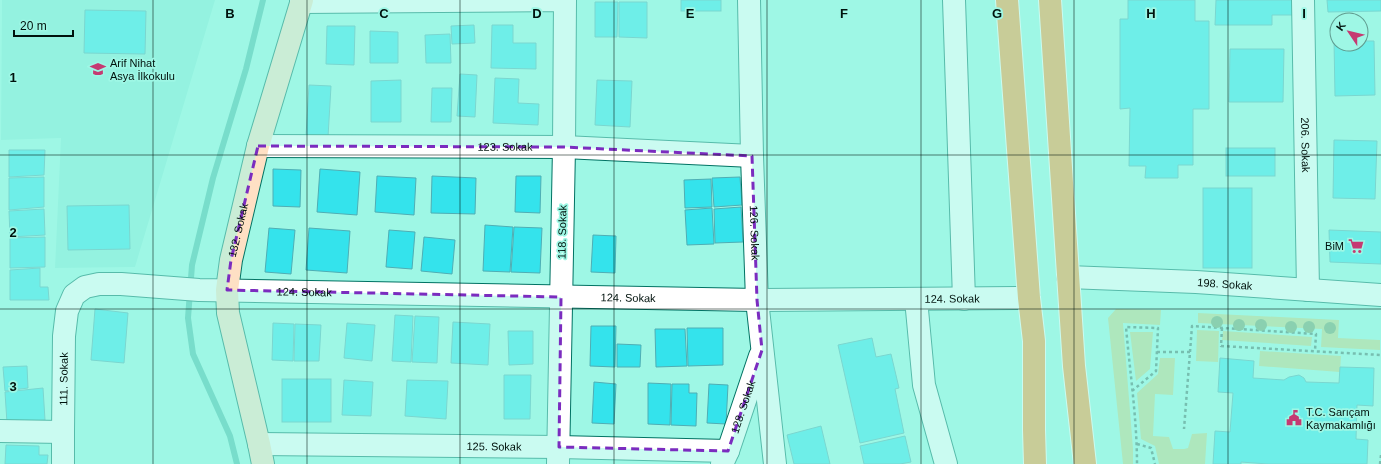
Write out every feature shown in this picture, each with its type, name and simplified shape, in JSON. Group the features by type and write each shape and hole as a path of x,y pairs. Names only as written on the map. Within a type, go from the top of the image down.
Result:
{"highway":[{"path":"1007,0 1029,298 1034,341 1035,464"},
{"path":"1050,0 1074,366 1085,464"}],"main road":[{"name":"132. Sokak","path":"261,454 228,313 227,290 231,260 258,146 302,1"}],"street":[{"path":"302,1 566,0"},
{"name":"118. Sokak","path":"558,456 566,0"},
{"name":"126. Sokak","path":"749,0 757,300 775,464"},
{"path":"954,0 964,299"},
{"name":"206. Sokak","path":"1303,0 1308,290"},
{"name":"123. Sokak","path":"258,146 564,146 752,156"},
{"name":"198. Sokak","path":"1068,277 1189,282 1381,295"},
{"name":"124. Sokak","path":"74,295 85,286 99,284 121,284 199,290 757,300 1029,298"},
{"name":"111. Sokak","path":"63,464 62,432 64,336 67,311 74,295"},
{"path":"916,299 924,385 946,464"},
{"name":"128. Sokak","path":"725,458 762,350"},
{"path":"0,431 62,432"},
{"name":"125. Sokak","path":"261,454 725,458"}],"path":[{"path":"1184,429 1192,326 1316,334 1315,351"},
{"path":"1132,391 1156,371 1158,328 1126,327 1132,391 1137,444 1137,464"},
{"path":"1222,328 1221,346 1381,355"},
{"path":"1157,352 1190,352"},
{"path":"1137,444 1151,448 1155,464"},
{"path":"1380,464 1381,455"}],"highlighted area":[{"path":"258,146 564,147 752,156 757,300 762,350 728,451 559,447 561,297 227,290 231,260"}],"shaded area":[{"name":"Arif Nihat Asya İlkokulu","path":"2,0 215,0 135,267 55,268 61,138 1,140"},
{"path":"1116,309 1161,310 1160,325 1123,323 1133,464 1123,464 1108,318"},
{"path":"1198,313 1339,320 1338,338 1380,340 1380,350 1321,347 1322,329 1198,323"},
{"path":"1197,330 1219,331 1218,362 1196,361"},
{"path":"1223,331 1312,337 1311,346 1222,340"},
{"path":"1130,332 1153,332 1150,369 1136,381"},
{"path":"1260,351 1341,356 1340,372 1259,366"},
{"path":"1160,358 1175,358 1173,395 1155,394 1153,436 1169,437 1173,449 1184,449 1188,448 1192,434 1207,433 1205,464 1159,464 1155,446 1141,439 1137,393 1158,374"}],"building":[{"path":"681,0 721,0 721,11 681,11"},
{"path":"1128,0 1195,0 1195,21 1209,21 1209,109 1193,109 1193,165 1178,165 1178,178 1145,178 1146,166 1129,166 1130,108 1120,109 1120,19 1128,19"},
{"path":"1216,0 1293,0 1293,15 1272,15 1272,25 1215,25"},
{"path":"1327,0 1381,0 1381,11 1328,12"},
{"path":"595,2 618,2 617,37 595,37"},
{"path":"619,2 647,2 647,38 619,37"},
{"path":"85,10 146,11 145,54 84,53"},
{"path":"474,25 475,43 452,44 451,26"},
{"path":"492,25 513,25 513,43 536,43 536,69 491,68"},
{"path":"327,26 355,26 354,65 326,64"},
{"path":"370,31 398,32 398,63 370,63"},
{"path":"450,34 451,63 426,63 425,35"},
{"path":"1369,41 1374,41 1375,95 1335,96 1334,52 1369,52"},
{"path":"1230,49 1284,49 1283,102 1229,102"},
{"path":"460,74 477,75 475,117 457,116"},
{"path":"495,78 519,79 518,103 539,104 538,125 493,123"},
{"path":"401,80 401,122 371,122 371,81"},
{"path":"597,80 632,81 630,127 595,125"},
{"path":"309,85 331,86 328,137 306,136"},
{"path":"432,88 452,88 451,122 431,122"},
{"path":"1334,140 1377,141 1375,199 1333,198"},
{"path":"1226,148 1275,148 1275,176 1226,176"},
{"path":"9,150 45,150 44,175 9,177"},
{"path":"273,169 301,170 300,207 273,206"},
{"path":"320,169 360,172 357,215 317,212"},
{"path":"377,176 416,178 414,215 375,212"},
{"path":"432,176 476,178 475,214 431,213"},
{"path":"516,176 541,176 540,213 515,212"},
{"path":"44,177 44,207 9,210 9,178"},
{"path":"740,177 742,205 714,207 712,178"},
{"path":"711,179 712,207 685,208 684,180"},
{"path":"1203,188 1252,188 1252,268 1203,268"},
{"path":"129,205 130,249 68,250 67,206"},
{"path":"741,207 743,242 715,243 714,209"},
{"path":"712,208 714,244 687,245 685,210"},
{"path":"44,209 45,235 10,237 9,211"},
{"path":"485,225 513,227 510,272 483,271"},
{"path":"514,227 542,228 540,273 511,272"},
{"path":"269,228 295,230 291,274 265,272"},
{"path":"309,228 350,231 347,273 306,270"},
{"path":"389,230 415,232 412,269 386,267"},
{"path":"1329,230 1381,232 1381,264 1330,262"},
{"path":"593,235 616,236 615,273 591,272"},
{"path":"45,237 45,267 10,268 10,238"},
{"path":"424,237 455,240 452,274 421,271"},
{"path":"40,268 40,287 48,287 49,300 10,300 10,270"},
{"path":"95,309 128,313 124,363 91,360"},
{"path":"395,315 413,316 411,362 392,361"},
{"path":"415,316 439,317 437,363 412,362"},
{"path":"453,322 490,324 488,365 451,363"},
{"path":"273,323 294,324 293,361 272,360"},
{"path":"347,323 375,325 372,361 344,358"},
{"path":"295,324 321,325 319,361 294,361"},
{"path":"591,326 616,326 615,367 590,366"},
{"path":"687,328 723,328 723,365 688,366"},
{"path":"655,329 685,329 687,366 656,367"},
{"path":"508,331 533,331 533,364 509,365"},
{"path":"872,338 876,357 891,354 899,388 895,389 904,433 860,443 838,345"},
{"path":"617,344 641,345 640,367 617,367"},
{"name":"T.C. Sarıçam Kaymakamlığı","path":"1220,358 1254,361 1253,378 1284,380 1289,377 1299,375 1304,378 1306,382 1339,383 1340,367 1374,368 1373,406 1357,405 1356,439 1368,440 1367,464 1268,464 1241,462 1241,464 1213,464 1215,431 1230,432 1233,393 1218,392"},
{"path":"27,366 28,388 5,391 3,367"},
{"path":"504,375 531,375 530,419 504,419"},
{"path":"282,379 331,379 331,422 282,422"},
{"path":"344,380 373,382 371,416 342,415"},
{"path":"407,380 448,381 446,419 405,416"},
{"path":"594,382 616,384 614,424 592,423"},
{"path":"648,383 671,384 670,425 648,424"},
{"path":"672,384 689,384 689,393 697,393 696,426 671,425"},
{"path":"709,384 728,385 726,424 707,423"},
{"path":"43,388 45,420 7,423 5,392"},
{"path":"821,426 830,464 794,464 787,435"},
{"path":"905,436 911,462 900,464 864,464 860,446"},
{"path":"6,445 39,446 39,455 48,455 47,464 5,464"}],"waterway":[{"path":"237,464 230,436 193,354 188,318 192,265 213,178 246,69 263,0"}],"place":[{"name":"Arif Nihat Asya İlkokulu","path":"98,69"},
{"name":"BiM","path":"1356,246"},
{"name":"T.C. Sarıçam Kaymakamlığı","path":"1294,418"}]}
